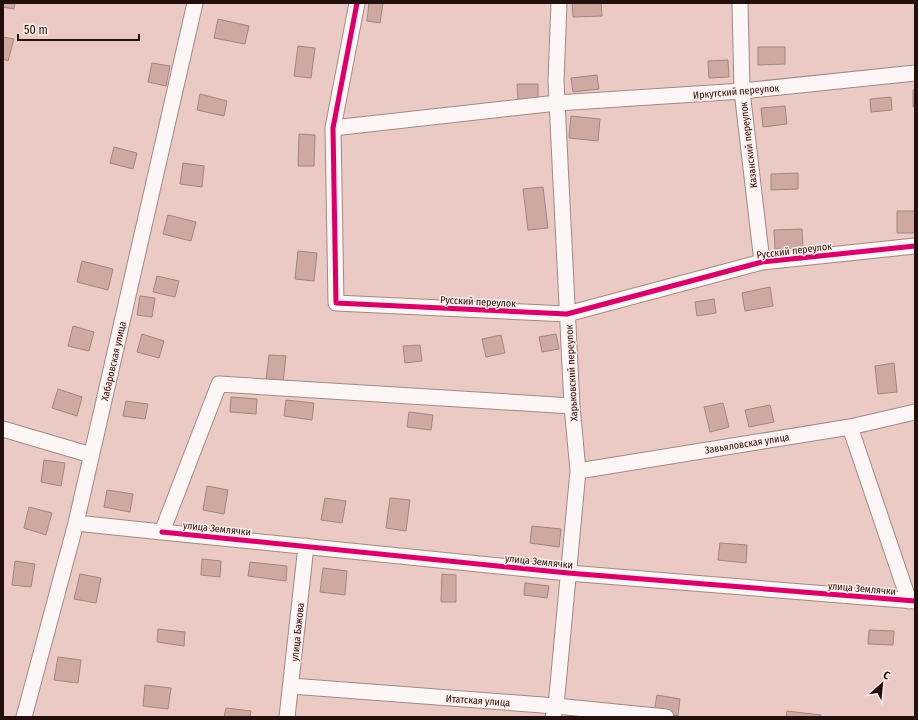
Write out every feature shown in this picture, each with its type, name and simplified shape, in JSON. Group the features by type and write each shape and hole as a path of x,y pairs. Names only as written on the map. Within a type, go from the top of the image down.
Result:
{"street":[{"name":"Хабаровская улица","path":"24,717 76,523 194,3"},
{"name":"Русский переулок","path":"357,3 333,128 336,303 567,314 762,262 915,246"},
{"name":"Харьковский переулок","path":"554,712 578,471 572,406 556,81 560,3"},
{"name":"Казанский переулок","path":"740,3 742,91 762,262"},
{"name":"Иркутский переулок","path":"333,128 557,103 742,91 915,73"},
{"path":"162,532 219,384 572,406"},
{"name":"Завьяловская улица","path":"578,471 850,426 915,412"},
{"path":"850,426 912,601"},
{"path":"3,429 92,455"},
{"name":"улица Землячки","path":"76,523 568,573 912,601"},
{"name":"улица Бажова","path":"287,717 306,546"},
{"name":"Итатская улица","path":"291,686 554,712 666,717"}],"building":[{"path":"3,3 15,3 14,9 3,7"},
{"path":"369,3 383,3 380,23 367,21"},
{"path":"572,3 601,3 602,16 573,17"},
{"path":"218,19 249,26 245,44 214,38"},
{"path":"3,37 14,39 8,61 3,59"},
{"path":"298,46 315,48 311,78 294,76"},
{"path":"758,47 785,47 785,64 758,65"},
{"path":"728,60 729,77 709,78 708,61"},
{"path":"152,63 170,66 166,86 148,82"},
{"path":"597,75 599,89 573,92 571,78"},
{"path":"517,84 538,84 538,100 518,101"},
{"path":"913,90 915,90 915,107 913,107"},
{"path":"200,94 227,101 224,116 197,110"},
{"path":"891,97 892,110 871,112 870,99"},
{"path":"785,106 787,124 763,127 761,108"},
{"path":"571,116 600,119 598,141 569,138"},
{"path":"299,134 315,135 314,166 298,166"},
{"path":"114,147 137,153 133,169 110,163"},
{"path":"183,163 204,166 202,187 180,184"},
{"path":"798,173 798,189 771,190 771,174"},
{"path":"543,187 548,228 528,230 523,189"},
{"path":"897,211 915,211 915,233 897,233"},
{"path":"168,215 196,222 191,241 163,234"},
{"path":"802,229 803,248 775,249 774,230"},
{"path":"298,251 317,253 314,281 295,279"},
{"path":"82,261 113,269 108,290 77,282"},
{"path":"157,276 179,281 175,297 153,292"},
{"path":"770,287 773,306 745,311 742,293"},
{"path":"140,296 155,298 152,317 137,315"},
{"path":"714,299 716,313 697,316 695,302"},
{"path":"73,326 94,332 89,351 68,346"},
{"path":"142,334 164,341 159,358 137,352"},
{"path":"556,334 559,349 542,352 539,337"},
{"path":"501,335 505,353 486,357 482,339"},
{"path":"420,345 422,361 405,363 403,346"},
{"path":"269,355 286,356 283,382 266,380"},
{"path":"894,363 897,392 878,394 875,366"},
{"path":"58,389 82,397 77,416 52,408"},
{"path":"231,397 257,399 256,414 230,412"},
{"path":"286,400 314,403 312,420 284,416"},
{"path":"126,401 148,404 145,419 123,416"},
{"path":"723,403 729,427 710,432 704,407"},
{"path":"770,405 774,422 749,427 745,410"},
{"path":"409,412 433,415 431,430 407,427"},
{"path":"44,460 65,463 61,486 41,482"},
{"path":"207,486 228,490 224,514 203,510"},
{"path":"107,490 133,494 130,512 104,507"},
{"path":"325,498 346,501 342,523 321,520"},
{"path":"390,498 410,500 406,531 386,528"},
{"path":"29,507 52,513 46,535 24,528"},
{"path":"532,526 561,529 559,547 530,543"},
{"path":"720,543 747,545 746,563 718,560"},
{"path":"202,559 221,561 220,577 201,575"},
{"path":"15,561 35,564 31,587 12,585"},
{"path":"250,562 287,566 286,581 248,576"},
{"path":"323,568 347,571 345,595 320,592"},
{"path":"80,574 101,578 96,603 74,599"},
{"path":"442,574 456,575 456,602 441,602"},
{"path":"525,583 549,586 547,598 524,595"},
{"path":"158,629 185,632 184,646 157,642"},
{"path":"869,630 894,631 893,645 868,644"},
{"path":"58,657 81,660 78,683 54,680"},
{"path":"145,685 171,688 168,709 143,706"},
{"path":"657,695 680,699 678,716 654,712"},
{"path":"226,708 251,711 250,717 224,717"},
{"path":"787,711 821,715 821,717 786,717"}],"cycle path":[{"path":"357,3 333,128 336,303 567,314 762,262 915,246"},
{"path":"162,532 568,573 915,601"}]}
